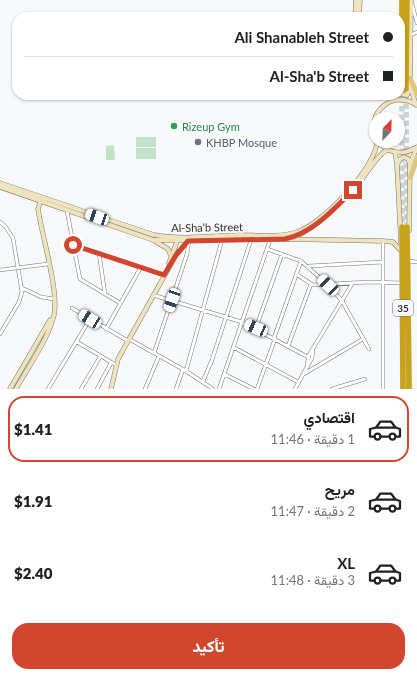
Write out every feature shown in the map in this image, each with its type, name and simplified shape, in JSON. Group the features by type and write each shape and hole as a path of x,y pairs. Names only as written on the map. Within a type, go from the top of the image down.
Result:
{"highway":[{"path":"406,2 413,34"},
{"path":"405,89 406,2"},
{"name":"35","path":"405,227 405,246 408,261 409,389"},
{"name":"35","path":"403,389 401,283 402,252 405,246"}],"main road":[{"path":"410,78 417,94"},
{"path":"410,178 417,158"}],"street":[{"path":"356,0 356,12"},
{"path":"359,12 360,0"},
{"path":"401,12 406,2"},
{"path":"406,2 417,23"},
{"path":"413,34 410,78 405,89 417,105"},
{"path":"378,112 382,106 393,100 405,100 417,105"},
{"path":"388,150 395,152 407,152 417,147"},
{"path":"405,246 410,164 417,147"},
{"name":"Al-Sha'b Street","path":"0,187 162,237 188,241 222,240 291,234 309,226 337,202 360,178 374,157 376,148"},
{"name":"Al-Sha'b Street","path":"285,239 306,232 325,216 361,181 380,153 388,150"},
{"path":"395,152 398,165 399,236 405,246"},
{"path":"398,165 400,159 403,157 408,159 410,164"},
{"name":"Al-Sha'b Street","path":"0,183 67,211 152,240 240,238 250,240 285,239 383,241 393,242 402,252"},
{"path":"16,389 50,329 54,310 54,298 39,214 41,199"},
{"path":"67,211 80,279 120,303"},
{"path":"0,222 5,226 13,238 22,288 19,302 0,334"},
{"path":"168,268 178,239"},
{"path":"152,240 168,248 171,258"},
{"path":"176,389 185,370 204,310 222,240"},
{"path":"203,381 212,360 250,240"},
{"path":"219,389 270,240"},
{"path":"111,389 116,365 128,340 178,251 188,241"},
{"path":"154,353 172,300 188,241"},
{"path":"383,241 383,389"},
{"path":"73,245 164,275"},
{"path":"267,249 301,261 309,266 342,301 369,349"},
{"path":"100,253 105,294"},
{"path":"256,328 282,254"},
{"path":"258,389 301,261"},
{"path":"408,261 417,262"},
{"path":"309,266 383,262"},
{"path":"0,270 48,264"},
{"path":"106,328 141,267"},
{"path":"296,274 311,284 401,283"},
{"path":"288,346 311,284"},
{"path":"295,389 313,351 352,284"},
{"path":"22,288 42,297 54,298"},
{"path":"153,295 242,322 256,328 308,357"},
{"path":"72,308 185,370 208,384 212,389"},
{"path":"10,389 47,326 54,310"},
{"path":"48,389 90,319"},
{"path":"302,375 363,339"},
{"path":"77,342 100,357 116,365"},
{"path":"233,347 298,382"},
{"path":"307,365 308,357 313,351"},
{"path":"145,389 159,356"},
{"path":"81,389 100,357"},
{"path":"97,389 111,363"},
{"path":"307,365 315,366"},
{"path":"307,365 315,366"},
{"path":"224,374 254,389"},
{"path":"332,389 365,379"},
{"path":"349,384 350,389"}],"green space":[{"path":"136,137 149,137 149,147 136,147"},
{"path":"149,137 156,137 156,147 149,147"},
{"path":"114,145 115,160 106,160 106,146"},
{"path":"136,148 156,148 156,159 136,159"}],"tunnel":[{"path":"406,95 407,227"},
{"path":"402,100 402,227"}],"place":[{"name":"Rizeup Gym","path":"174,126"},
{"name":"KHBP Mosque","path":"198,142"}],"route":[{"path":"73,245 164,275 178,251 188,241 285,239 296,236 311,228 353,190"}]}
